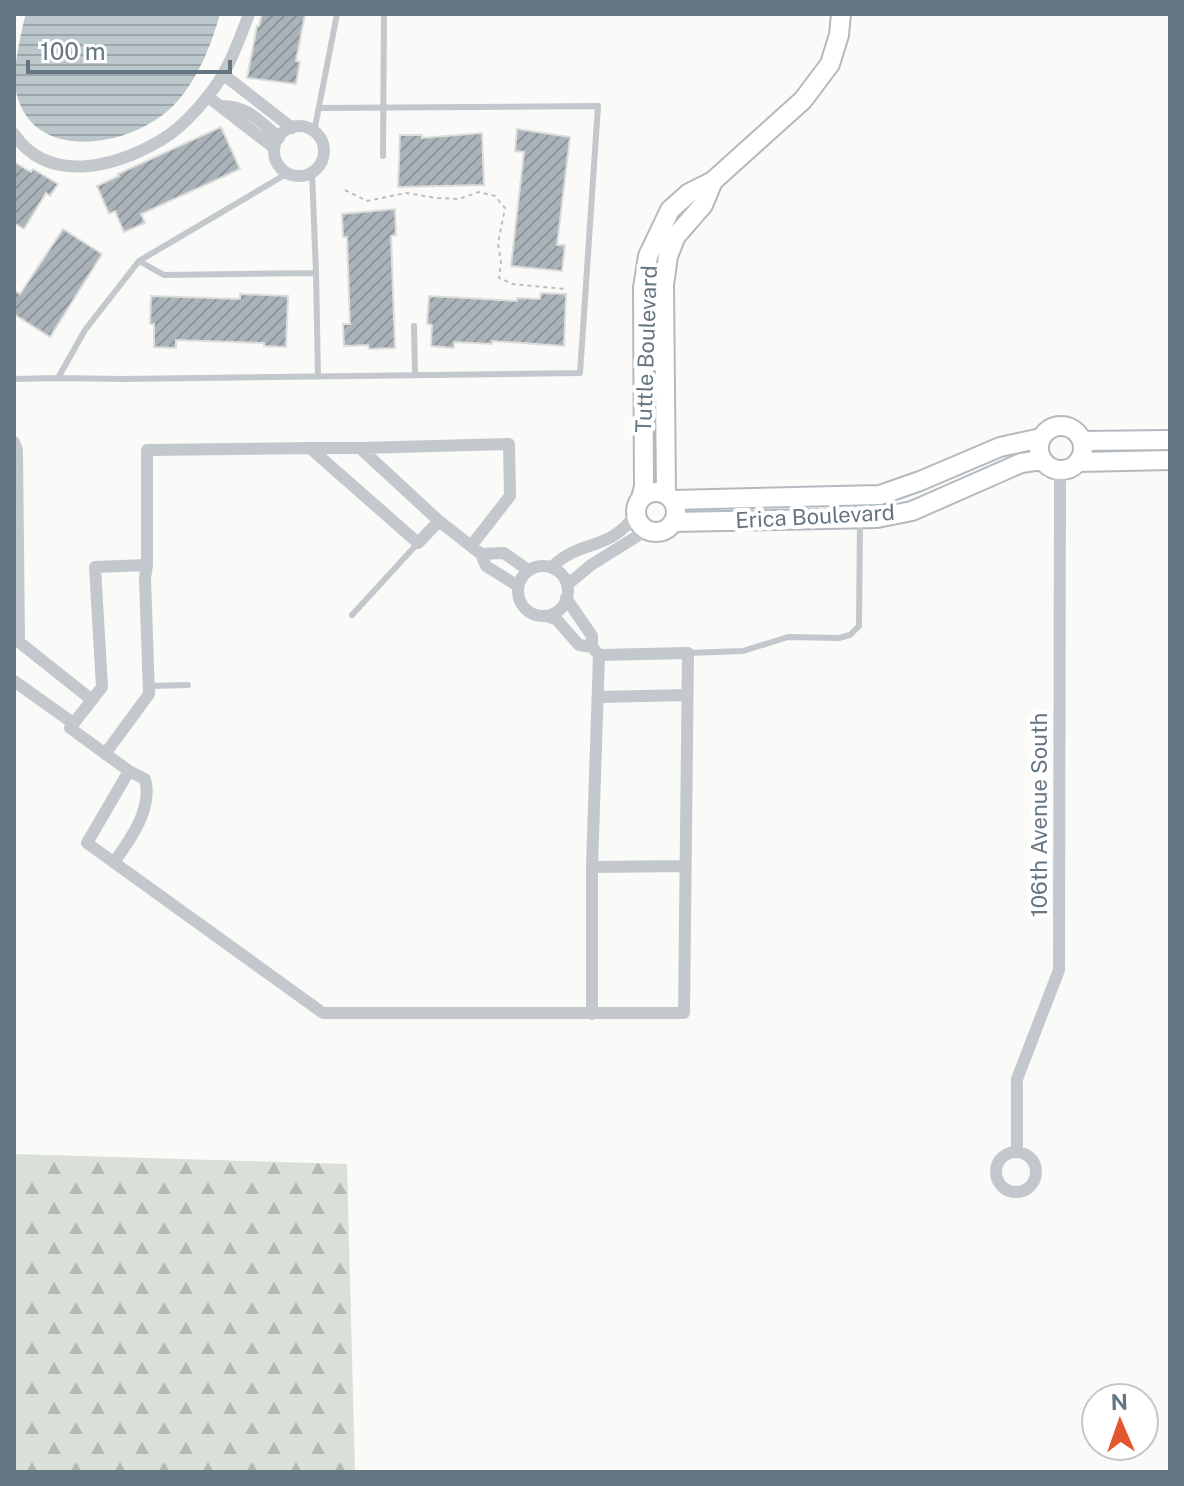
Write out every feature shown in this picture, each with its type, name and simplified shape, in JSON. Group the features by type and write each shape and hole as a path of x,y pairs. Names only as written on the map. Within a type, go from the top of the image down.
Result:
{"street":[{"path":"14,134 37,156 61,165 88,167 138,153 171,133 209,95 224,75 249,14"},
{"name":"Tuttle Boulevard","path":"641,514 644,487 643,288 648,256 670,210 689,193 713,181 803,100 830,64 839,35 841,14"},
{"path":"209,95 220,106 234,106 251,114 276,142 277,162 288,173 296,176 318,167 324,153 323,145 314,132 308,128 292,128 224,75"},
{"path":"276,142 292,128"},
{"name":"Tuttle Boulevard","path":"669,497 664,285 668,256 676,236 703,205 713,181"},
{"path":"1059,426 1073,429 1083,441 1079,462 1060,471 1047,466 1038,446 1051,428 1059,426"},
{"name":"Erica Boulevard","path":"669,497 880,495 1000,447 1041,438"},
{"path":"1083,441 1170,440"},
{"path":"14,442 17,450 16,645 92,700"},
{"path":"105,754 149,694 145,578 147,450 509,444 510,496 476,550"},
{"path":"310,448 418,543 439,521"},
{"path":"360,448 439,521 476,550 486,566 518,586"},
{"name":"Erica Boulevard","path":"673,522 877,518 912,511 1021,463 1042,460"},
{"path":"1079,462 1170,460"},
{"name":"106th Avenue South","path":"1017,1151 1017,1079 1059,970 1060,471"},
{"path":"547,616 561,608 567,592 641,514 653,492 669,497 676,511 673,522 663,530 641,514"},
{"path":"552,567 570,554 617,535 641,514"},
{"path":"476,550 504,553 528,570"},
{"path":"114,862 127,844 149,793 145,779 70,728 102,687 95,567 147,565"},
{"path":"129,771 87,843 323,1013 592,1014 684,1013 688,653 596,651 579,645 557,620 530,613 519,600 518,586 522,576 528,570 544,565 552,567 564,577 567,592 592,636 596,651 599,697 592,867 592,1014"},
{"path":"14,681 73,723"},
{"path":"599,697 687,695"},
{"path":"592,867 685,866"}],"lane":[{"path":"314,132 337,14"},
{"path":"383,156 384,14"},
{"path":"14,379 580,373 598,106 319,108"},
{"path":"312,172 318,377"},
{"path":"58,378 85,330 139,261 288,173"},
{"path":"139,261 164,275 316,273"},
{"path":"414,326 415,375"},
{"path":"688,653 743,651 788,637 839,638 850,635 859,626 860,518"},
{"path":"352,615 418,543"},
{"path":"149,686 188,685"}],"path":[{"path":"345,190 367,201 406,193 459,199 479,192 495,196 505,208 498,243 501,263 499,278 513,284 565,289"}],"green space":[{"path":"14,1154 347,1164 355,1472 14,1472"}],"shaded area":[{"path":"26,14 220,14 202,63 173,106 132,132 83,142 59,139 39,129 24,112 15,79"}],"building":[{"path":"262,14 305,14 296,61 300,62 296,84 247,78"},
{"path":"221,127 240,169 141,214 145,223 124,232 115,211 109,214 97,186"},
{"path":"517,129 570,137 557,245 565,245 562,271 511,266 524,152 515,151"},
{"path":"482,133 484,185 398,187 400,135 422,135 422,138"},
{"path":"14,162 58,184 50,196 46,193 24,229 14,223"},
{"path":"395,209 396,235 391,236 395,348 344,346 343,324 350,324 347,237 343,237 342,214"},
{"path":"63,229 102,254 50,337 14,314 14,290 20,294"},
{"path":"541,293 566,294 564,346 492,341 492,344 454,342 454,348 431,346 432,325 427,324 429,296 517,301 517,298 540,299"},
{"path":"240,294 288,296 286,347 264,346 264,343 176,340 176,348 154,347 154,324 150,324 151,296 240,299"}]}
